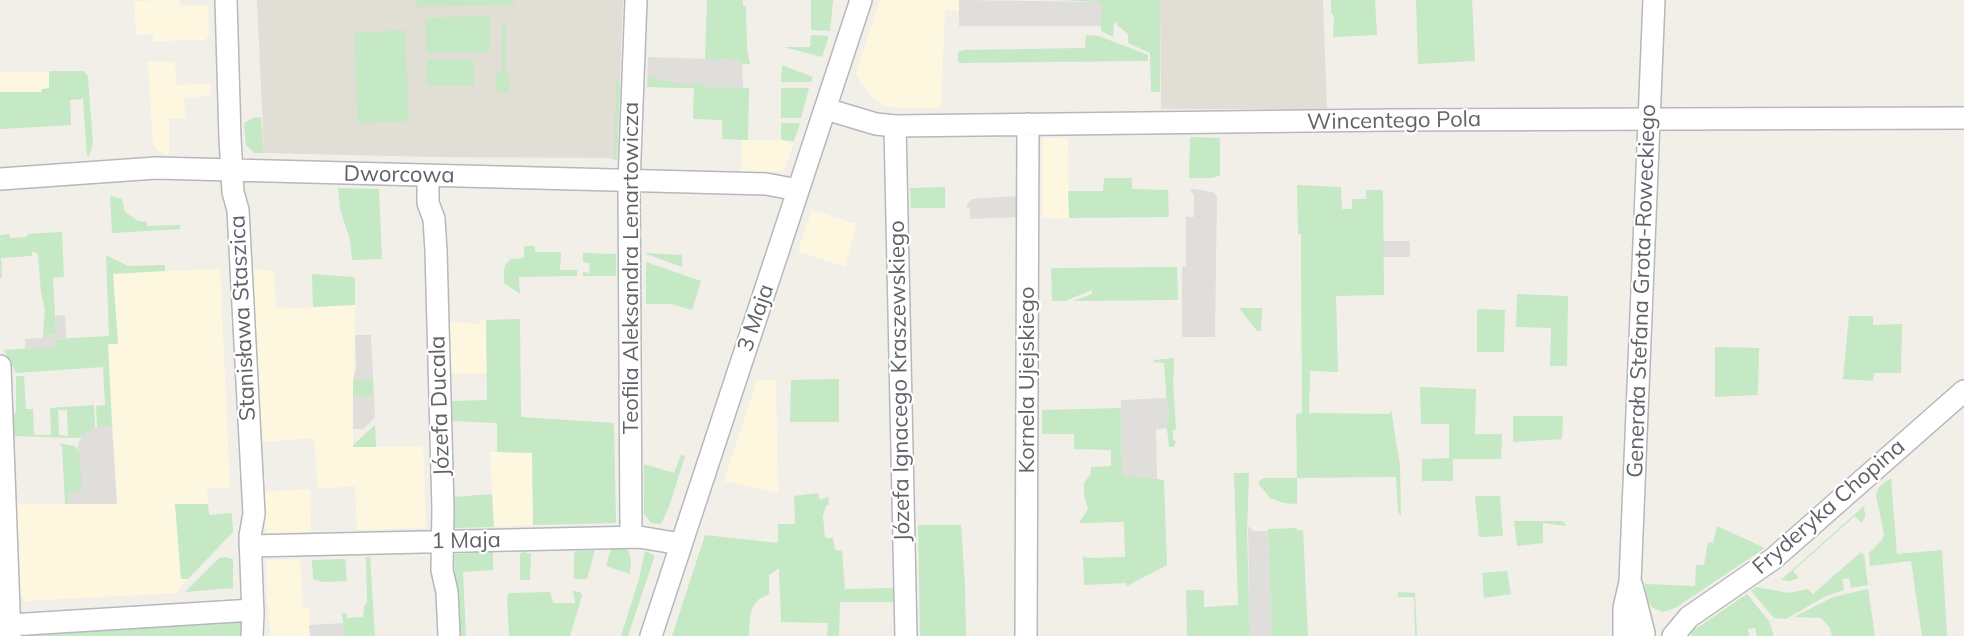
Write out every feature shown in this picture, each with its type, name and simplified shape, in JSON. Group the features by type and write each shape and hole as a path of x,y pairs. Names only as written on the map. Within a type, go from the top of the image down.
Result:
{"street":[{"name":"Stanisława Staszica","path":"226,0 232,171 238,210 254,514 250,546 252,636"},
{"name":"Teofila Aleksandra Lenartowicza","path":"631,537 629,182 636,0"},
{"name":"3 Maja","path":"651,636 861,0"},
{"name":"Generała Stefana Grota-Roweckiego","path":"1640,635 1637,599 1630,582 1654,0"},
{"name":"Wincentego Pola","path":"826,109 876,124 895,126 1964,118"},
{"name":"Kornela Ujejskiego","path":"1026,636 1028,124"},
{"name":"Józefa Ignacego Kraszewskiego","path":"895,126 906,636"},
{"name":"Dworcowa","path":"0,179 156,168 766,184 798,190"},
{"name":"Józefa Ducala","path":"428,176 429,203 434,219 436,262 443,500 442,570 447,592 449,636"},
{"path":"0,366 7,629 253,610"},
{"name":"Fryderyka Chopina","path":"1689,616 1768,563 1964,391"},
{"name":"1 Maja","path":"250,546 631,537 656,538 681,544"},
{"path":"1640,635 1689,616"},
{"path":"1673,636 1689,616"}],"shaded area":[{"path":"179,0 180,6 207,5 209,35 205,40 153,41 153,34 136,35 134,1"},
{"path":"257,0 623,0 617,160 264,153"},
{"path":"880,0 959,0 959,11 945,10 941,108 896,108 883,105 873,99 861,84 856,73"},
{"path":"959,0 1102,2 1102,26 959,26"},
{"path":"1160,0 1323,0 1327,109 1161,109"},
{"path":"648,57 742,60 743,89 647,87"},
{"path":"148,62 175,62 176,85 210,84 211,95 186,98 184,95 185,118 169,119 169,156 157,150 153,144"},
{"path":"0,72 49,72 49,89 41,92 0,92"},
{"path":"1043,138 1068,138 1069,218 1042,218"},
{"path":"742,140 781,140 793,144 785,169 741,172"},
{"path":"1190,190 1213,192 1217,196 1215,337 1182,337 1182,267 1186,267 1186,217 1194,217 1194,195"},
{"path":"1017,196 1017,217 970,219 970,209 967,208 967,204 972,199"},
{"path":"812,210 852,223 857,222 845,267 798,251"},
{"path":"1383,241 1410,241 1410,257 1383,257"},
{"path":"220,269 230,487 207,489 208,504 175,504 181,579 188,579 176,593 25,601 17,591 15,504 117,504 108,344 118,343 113,273"},
{"path":"252,269 274,271 276,309 355,305 353,447 423,446 426,528 357,530 355,486 318,489 314,438 261,442"},
{"path":"65,315 66,338 56,339 57,347 25,349 25,339 43,338 43,334 56,334 55,316"},
{"path":"486,320 487,373 449,374 447,322 480,324 481,321"},
{"path":"355,335 371,335 373,379 353,380 356,367"},
{"path":"757,380 776,380 778,493 724,481"},
{"path":"374,396 375,418 363,429 353,429 353,397"},
{"path":"1166,398 1169,407 1169,420 1166,422 1168,428 1156,429 1157,479 1122,475 1121,400"},
{"path":"112,426 117,504 68,504 79,452 77,448 81,437 84,432 95,427"},
{"path":"490,452 532,453 533,525 494,527"},
{"path":"310,489 311,532 266,533 263,492"},
{"path":"1248,526 1253,531 1268,531 1272,636 1250,636"},
{"path":"300,559 303,607 310,610 310,636 271,636 267,598 267,560"},
{"path":"345,623 345,636 310,636 309,625"}],"green space":[{"path":"417,0 514,0 514,5 417,7"},
{"path":"707,0 743,0 743,6 746,6 747,50 750,64 742,64 742,60 705,59"},
{"path":"811,0 833,0 830,31 811,30"},
{"path":"1056,0 1160,0 1160,92 1151,92 1150,53 1128,43 1128,34 1117,25 1116,21 1113,37 1101,31 1102,2"},
{"path":"1331,0 1375,0 1377,35 1333,37 1334,17 1331,12"},
{"path":"1416,0 1472,0 1475,61 1418,64"},
{"path":"489,16 490,52 426,53 425,18"},
{"path":"502,22 505,22 505,73 509,74 509,92 496,92 496,74 501,73"},
{"path":"405,30 409,121 358,123 354,33"},
{"path":"811,35 829,36 822,57 784,47 810,47"},
{"path":"1086,35 1099,36 1148,55 1148,61 958,63 958,52 965,50 1085,48"},
{"path":"427,60 474,60 474,86 427,86"},
{"path":"782,65 813,77 811,82 781,82"},
{"path":"84,71 88,77 93,144 89,156 87,156 83,99 70,100 71,125 0,129 0,92 41,92 42,89 49,88 49,72"},
{"path":"649,76 673,83 704,85 709,88 749,88 748,140 722,139 722,120 693,119 694,88 647,87"},
{"path":"616,80 620,85 617,160 614,160"},
{"path":"781,88 809,88 801,118 781,118"},
{"path":"261,117 264,153 254,153 246,145 244,123"},
{"path":"781,123 800,123 794,141 781,140"},
{"path":"1190,137 1220,138 1220,175 1213,178 1189,178"},
{"path":"1104,178 1132,178 1132,189 1168,190 1169,217 1069,218 1068,191 1103,191"},
{"path":"1297,185 1341,187 1342,209 1352,209 1352,199 1366,199 1366,190 1383,190 1384,295 1336,296 1338,372 1310,371 1309,413 1389,414 1391,410 1400,466 1401,515 1398,512 1396,477 1297,478 1296,414 1302,413 1301,234 1298,234"},
{"path":"945,187 945,208 911,208 910,188"},
{"path":"338,188 379,189 382,259 352,260 350,240 340,209"},
{"path":"110,196 122,199 125,212 138,221 147,222 147,226 180,225 180,229 112,233"},
{"path":"62,232 64,277 53,278 56,334 43,334 45,310 41,293 38,254 33,251 31,256 1,258 2,278 0,278 0,235 9,234 10,238 27,237 28,234"},
{"path":"524,246 535,246 535,252 561,252 560,270 577,270 577,276 519,277 520,294 504,283 504,269 511,259 524,258"},
{"path":"583,253 616,254 616,276 583,276 583,272 589,273 590,263 583,262"},
{"path":"646,254 682,255 682,267"},
{"path":"106,255 128,266 165,265 165,271 113,274 118,344 108,344 112,426 97,427 96,406 105,405 103,367 16,373 4,350 56,347 56,339 109,336"},
{"path":"646,262 701,281 692,310 672,304 646,304"},
{"path":"1177,267 1178,300 1073,301 1092,294 1092,290 1065,301 1052,301 1051,268"},
{"path":"312,274 355,277 355,305 313,307"},
{"path":"1517,294 1568,296 1567,366 1550,366 1551,328 1516,327"},
{"path":"1239,308 1262,308 1261,331 1257,331"},
{"path":"1477,309 1505,310 1504,352 1477,352"},
{"path":"1849,316 1873,316 1873,325 1902,324 1901,373 1874,373 1873,381 1843,379"},
{"path":"520,319 521,417 614,423 616,523 533,525 532,453 497,452 497,423 451,421 450,401 487,400 486,320"},
{"path":"1715,347 1759,348 1758,395 1715,397"},
{"path":"1174,358 1176,430 1173,430 1173,440 1176,441 1174,447 1169,447 1166,420 1169,420 1169,407 1167,407 1164,363 1153,362"},
{"path":"16,376 24,376 26,409 33,409 34,435 51,435 50,408 94,405 95,427 78,438 12,436 11,417 16,412","holes":["58,410 67,410 68,436 59,435"]},
{"path":"373,379 374,396 353,397 353,380"},
{"path":"839,379 839,422 790,422 791,380"},
{"path":"1420,387 1476,389 1475,434 1502,434 1501,459 1453,459 1453,481 1422,481 1422,459 1449,458 1449,424 1421,424"},
{"path":"1121,408 1122,475 1164,480 1167,565 1127,586 1126,583 1084,585 1083,556 1088,558 1125,557 1124,522 1079,523 1088,509 1084,495 1084,483 1091,474 1091,467 1111,466 1111,450 1074,449 1074,434 1042,434 1042,410"},
{"path":"1513,416 1563,416 1562,439 1513,442"},
{"path":"375,425 376,447 353,447 353,445"},
{"path":"59,443 74,446 79,452 82,487 79,491 69,491 68,504 65,504 62,447"},
{"path":"681,455 685,456 669,507 661,524 651,523 644,514 644,464 674,473"},
{"path":"1234,473 1249,473 1247,531 1250,636 1187,636 1186,590 1204,590 1204,607 1238,605"},
{"path":"1264,478 1297,478 1297,504 1284,503 1270,498 1259,484 1259,481"},
{"path":"1891,478 1897,554 1942,550 1947,636 1922,636 1911,561 1870,566 1869,553 1882,540 1884,534 1876,495 1879,487"},
{"path":"818,493 820,500 828,497 829,505 826,506 823,516 825,538 833,538 835,550 842,551 845,589 893,588 893,602 840,602 839,636 827,636 828,623 781,622 779,568 769,575 769,594 759,599 752,608 749,636 672,636 705,535 778,543 778,524 795,524 794,496"},
{"path":"492,494 494,527 454,528 453,497"},
{"path":"1475,496 1500,496 1503,536 1479,537"},
{"path":"175,504 208,504 209,515 232,513 233,532 188,579 181,579"},
{"path":"1864,506 1865,516 1862,523 1855,516 1793,571 1799,578 1790,581 1781,580"},
{"path":"1514,521 1563,521 1566,526 1543,523 1543,543 1517,546"},
{"path":"918,525 961,525 966,636 920,636"},
{"path":"1717,526 1765,548 1675,608 1663,612 1653,608 1646,599 1645,584 1695,586 1696,565 1704,565 1708,542 1713,543"},
{"path":"1268,529 1303,530 1308,636 1266,636 1272,635"},
{"path":"611,549 627,549 631,561 630,574 606,566"},
{"path":"595,550 587,579 574,579 574,553"},
{"path":"645,551 654,555 654,558 628,636 621,636 639,579"},
{"path":"493,552 493,570 463,572 466,636 458,636 454,554"},
{"path":"522,552 531,554 530,580 521,580 520,577 520,554"},
{"path":"1861,552 1864,555 1868,585 1851,588 1849,578 1842,579 1844,590 1826,596 1786,619 1774,618 1751,591 1756,587 1789,593 1808,589 1813,594"},
{"path":"366,557 370,557 375,636 345,636 342,613 347,613 347,618 363,617 367,602"},
{"path":"219,558 233,559 233,588 185,592"},
{"path":"345,559 347,581 323,582 313,579 312,560"},
{"path":"1507,571 1511,594 1484,598 1482,573"},
{"path":"1868,589 1875,636 1832,636 1830,628 1821,618 1794,617 1833,597"},
{"path":"573,591 580,592 582,596 570,636 509,636 507,597 509,593 550,592 553,603 575,603"},
{"path":"1398,592 1415,593 1417,636 1415,636 1414,597 1398,597"},
{"path":"1747,594 1769,621 1774,636 1757,636 1755,628 1748,629 1749,636 1692,636 1691,632"},
{"path":"245,621 247,636 22,636 214,622"}]}
